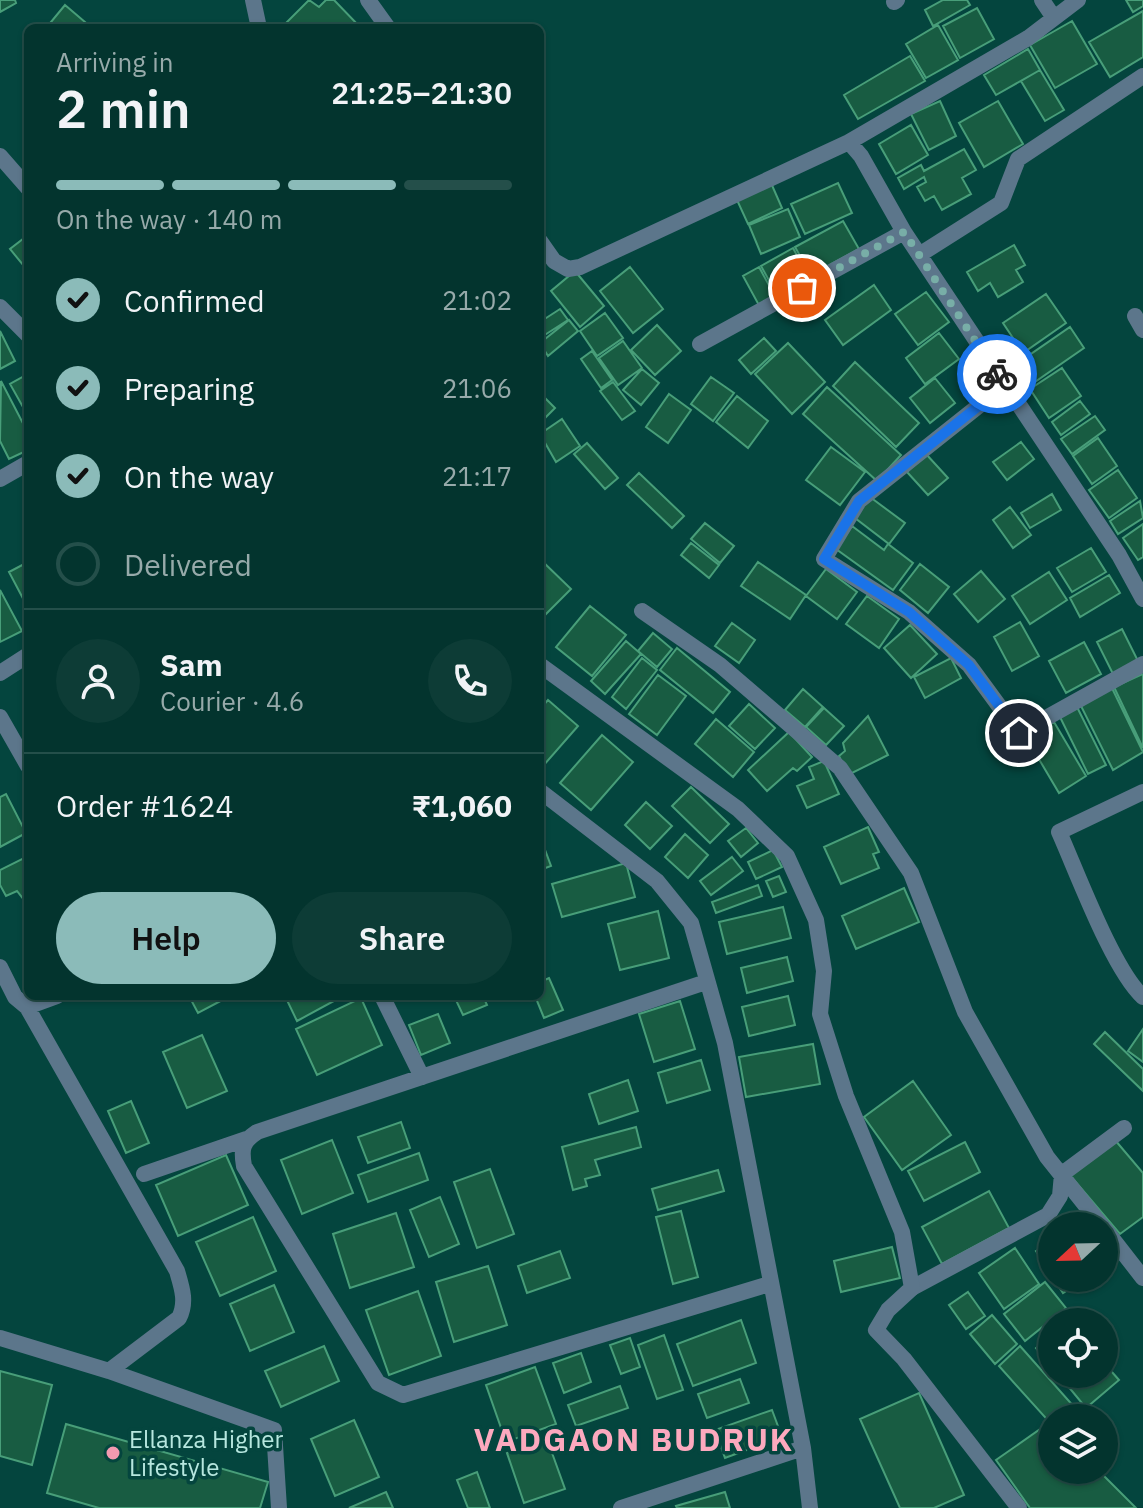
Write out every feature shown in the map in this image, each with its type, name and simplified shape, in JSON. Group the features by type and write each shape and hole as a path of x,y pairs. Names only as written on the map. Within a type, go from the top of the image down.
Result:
{"street":[{"path":"253,0 258,24"},
{"path":"368,0 385,24"},
{"path":"1042,0 1054,18"},
{"path":"544,247 554,261 568,269 580,267 849,142 1028,38 1078,0"},
{"path":"919,255 1001,203 1018,159 1143,76"},
{"path":"849,142 861,156 919,255 1119,555 1143,599"},
{"path":"0,144 3,160 24,184"},
{"path":"700,344 904,232"},
{"path":"0,307 24,331"},
{"path":"1005,385 859,501 824,559 909,612 969,665 1019,733 1143,664"},
{"path":"0,479 24,465"},
{"path":"642,611 720,665 840,768 911,873 965,1012 1047,1157 1091,1212"},
{"path":"0,673 24,658"},
{"path":"544,668 705,784 787,856 816,920 824,971 820,1014 846,1096 902,1232 912,1288"},
{"path":"0,717 24,759"},
{"path":"1143,792 1059,832 1105,935 1135,990 1143,997"},
{"path":"544,794 657,881 691,923 725,1043 803,1448 810,1508"},
{"path":"0,967 15,997 27,1007 177,1271 183,1291 184,1307 179,1318 109,1371"},
{"path":"144,1174 246,1139 257,1132 706,982"},
{"path":"27,1007 46,1000"},
{"path":"384,1000 422,1077"},
{"path":"1019,1508 904,1359 876,1330 888,1310 912,1288 1048,1215 1060,1196 1062,1174 1124,1128"},
{"path":"246,1139 241,1150 244,1166 378,1383 390,1392 403,1395 769,1284"},
{"path":"1118,1246 1143,1278"},
{"path":"0,1338 109,1371 274,1430 279,1508"},
{"path":"621,1508 803,1448"}],"building":[{"path":"0,0 15,0 16,3 0,12"},
{"path":"309,0 319,7 326,0 334,0 357,24 285,24"},
{"path":"943,0 967,0 970,5 933,26 925,10"},
{"path":"1126,0 1143,0 1143,6 1133,12"},
{"path":"65,5 87,24 49,24"},
{"path":"977,8 994,39 960,58 943,26"},
{"path":"1143,11 1143,57 1110,77 1089,42"},
{"path":"1072,21 1097,64 1055,88 1030,45"},
{"path":"938,25 958,60 926,78 906,44"},
{"path":"1028,49 1040,70 996,95 984,75"},
{"path":"910,56 925,81 858,119 844,95"},
{"path":"1040,70 1064,110 1045,121 1021,81"},
{"path":"940,101 956,136 929,150 911,114"},
{"path":"998,101 1023,144 984,167 959,123"},
{"path":"911,125 928,155 896,174 879,144"},
{"path":"964,149 976,170 962,178 971,194 942,210 934,196 925,201 917,187 926,182 924,177 904,189 898,178 921,165 924,171"},
{"path":"771,183 782,208 748,224 737,200"},
{"path":"838,183 852,213 805,234 791,204"},
{"path":"788,209 800,237 761,254 749,225"},
{"path":"843,221 859,249 811,275 795,247"},
{"path":"24,238 24,266 10,249"},
{"path":"1014,245 1025,265 1016,270 1023,282 998,297 990,283 978,291 967,272"},
{"path":"793,248 808,276 776,293 761,266"},
{"path":"630,267 663,309 633,333 600,291"},
{"path":"759,267 777,300 761,309 743,276"},
{"path":"575,271 604,306 580,327 551,291"},
{"path":"874,285 891,310 843,345 825,320"},
{"path":"926,292 949,322 918,345 895,314"},
{"path":"1046,294 1066,323 1023,353 1003,323"},
{"path":"560,309 568,320 544,335 544,319"},
{"path":"605,313 623,338 597,356 580,331"},
{"path":"569,320 578,331 548,356 544,340"},
{"path":"657,325 681,351 655,375 631,350"},
{"path":"1070,327 1084,348 1029,386 1015,365"},
{"path":"0,331 15,361 0,369"},
{"path":"939,333 959,359 925,384 906,358"},
{"path":"764,338 776,351 751,374 739,360"},
{"path":"623,341 642,368 618,385 599,358"},
{"path":"788,343 825,382 792,414 755,374"},
{"path":"592,351 612,380 601,388 581,359"},
{"path":"855,362 919,423 896,447 833,386"},
{"path":"1062,368 1081,396 1049,418 1030,389"},
{"path":"642,369 659,383 641,405 623,390"},
{"path":"24,376 24,409 10,384"},
{"path":"711,377 734,393 713,421 691,404"},
{"path":"935,378 955,403 930,423 910,398"},
{"path":"1,381 24,425 24,452 9,459 0,441"},
{"path":"613,382 635,411 622,420 600,391"},
{"path":"827,387 901,455 877,481 803,414"},
{"path":"669,394 691,410 668,443 646,427"},
{"path":"737,396 768,421 748,448 716,422"},
{"path":"544,397 555,408 544,419"},
{"path":"1080,401 1090,414 1061,435 1052,422"},
{"path":"1095,416 1105,430 1072,454 1061,439"},
{"path":"562,419 580,446 556,462 544,441 544,431"},
{"path":"1098,438 1117,466 1092,484 1073,456"},
{"path":"1021,442 1034,459 1007,480 993,462"},
{"path":"587,443 618,478 605,489 574,454"},
{"path":"831,447 865,472 840,505 806,480"},
{"path":"926,454 948,478 928,495 907,472"},
{"path":"1118,470 1137,498 1109,518 1089,490"},
{"path":"639,473 684,516 672,528 627,485"},
{"path":"1052,494 1061,510 1030,528 1021,513"},
{"path":"870,497 905,523 889,544 855,518"},
{"path":"1140,501 1143,518 1118,534 1110,521"},
{"path":"1010,507 1031,535 1013,548 993,520"},
{"path":"705,523 734,546 720,563 691,539"},
{"path":"1143,524 1143,557 1138,560 1123,538"},
{"path":"852,526 884,550 888,544 913,563 893,590 836,549"},
{"path":"691,543 719,565 709,578 681,555"},
{"path":"1091,548 1106,572 1072,592 1057,568"},
{"path":"758,562 806,595 790,619 741,586"},
{"path":"544,563 571,589 544,616"},
{"path":"24,564 24,600 9,572"},
{"path":"920,564 949,587 928,613 900,590"},
{"path":"826,569 857,592 837,619 806,596"},
{"path":"981,571 1005,599 978,622 954,594"},
{"path":"1049,572 1067,600 1030,624 1012,596"},
{"path":"1109,575 1120,593 1080,617 1070,598"},
{"path":"0,590 22,631 0,642"},
{"path":"867,596 899,619 879,648 846,624"},
{"path":"590,606 626,635 592,676 556,647"},
{"path":"1020,622 1039,656 1012,671 994,637"},
{"path":"732,623 755,640 739,663 715,646"},
{"path":"910,625 937,654 911,678 884,648"},
{"path":"1122,629 1139,663 1114,676 1097,642"},
{"path":"653,633 672,649 657,667 638,651"},
{"path":"626,641 641,654 605,694 591,681"},
{"path":"1084,642 1101,674 1066,693 1049,661"},
{"path":"677,648 730,692 713,713 660,670"},
{"path":"642,658 657,670 626,709 612,697"},
{"path":"951,658 961,678 925,698 914,677"},
{"path":"1143,674 1143,748 1114,687"},
{"path":"658,675 686,696 657,735 629,714"},
{"path":"1111,686 1143,752 1113,770 1079,702"},
{"path":"803,689 823,707 805,727 785,710"},
{"path":"548,700 578,726 544,765 544,704"},
{"path":"749,704 775,728 755,749 729,726"},
{"path":"1077,707 1106,765 1088,774 1059,715"},
{"path":"824,708 844,726 826,745 806,727"},
{"path":"868,716 888,755 848,775 839,756 845,751 843,743"},
{"path":"716,719 754,752 733,777 695,744"},
{"path":"1054,722 1086,776 1059,793 1027,739"},
{"path":"789,732 812,757 797,771 793,768 767,791 748,770"},
{"path":"602,735 633,762 591,810 560,783"},
{"path":"824,761 839,794 807,808 797,786 814,779 809,767"},
{"path":"691,787 729,824 710,843 672,806"},
{"path":"6,794 24,834 0,847 0,797"},
{"path":"646,802 672,826 650,849 625,825"},
{"path":"868,827 879,852 873,854 879,868 841,884 824,847"},
{"path":"746,828 758,843 741,857 728,841"},
{"path":"685,834 708,855 688,878 665,857"},
{"path":"544,847 551,866 544,869"},
{"path":"773,850 782,867 756,879 748,862"},
{"path":"732,857 743,871 711,895 700,881"},
{"path":"24,858 24,900 17,891 6,896 0,885 0,870"},
{"path":"626,863 635,897 562,917 552,884"},
{"path":"779,876 786,892 773,897 766,881"},
{"path":"758,885 762,896 716,913 712,902"},
{"path":"904,888 919,922 856,949 842,916"},
{"path":"783,907 791,938 727,954 719,922"},
{"path":"658,911 669,958 620,970 608,924"},
{"path":"787,957 793,981 747,993 741,968"},
{"path":"549,978 563,1010 544,1018 537,1000 544,1000 544,980"},
{"path":"788,996 795,1025 749,1036 742,1007"},
{"path":"191,1000 222,1000 198,1013"},
{"path":"287,1000 336,1000 297,1021"},
{"path":"362,1000 382,1045 317,1075 296,1029"},
{"path":"456,1000 485,1000 487,1005 463,1015"},
{"path":"680,1001 695,1049 654,1062 639,1014"},
{"path":"438,1014 450,1043 421,1055 409,1025"},
{"path":"1143,1029 1143,1062 1128,1051"},
{"path":"1105,1032 1143,1069 1143,1091 1094,1044"},
{"path":"202,1035 227,1091 187,1108 163,1052"},
{"path":"813,1044 820,1084 746,1097 739,1057"},
{"path":"701,1060 710,1090 667,1103 658,1073"},
{"path":"628,1080 638,1111 599,1124 589,1094"},
{"path":"913,1081 951,1135 902,1170 864,1117"},
{"path":"131,1101 149,1143 126,1153 108,1111"},
{"path":"401,1122 410,1148 368,1163 358,1137"},
{"path":"636,1127 641,1147 595,1160 600,1175 585,1179 587,1186 573,1190 562,1147"},
{"path":"332,1140 353,1193 302,1214 281,1160"},
{"path":"1115,1140 1143,1173 1143,1217 1120,1234 1118,1212 1101,1212 1068,1173"},
{"path":"965,1142 980,1172 924,1201 908,1171"},
{"path":"419,1153 428,1180 368,1202 358,1175"},
{"path":"226,1155 248,1205 178,1236 156,1185"},
{"path":"490,1169 514,1234 477,1248 454,1182"},
{"path":"718,1170 724,1191 658,1210 652,1189"},
{"path":"989,1191 1009,1228 942,1264 922,1227"},
{"path":"440,1197 459,1244 429,1257 410,1210"},
{"path":"681,1211 698,1277 673,1284 656,1217"},
{"path":"396,1213 414,1267 350,1288 333,1234"},
{"path":"253,1217 276,1271 220,1296 196,1242"},
{"path":"892,1247 900,1278 841,1292 834,1261"},
{"path":"1015,1248 1038,1285 1004,1309 979,1273"},
{"path":"560,1251 570,1278 527,1293 518,1266"},
{"path":"488,1266 507,1325 454,1342 436,1282"},
{"path":"274,1285 294,1332 250,1351 230,1304"},
{"path":"1038,1287 1038,1292 1053,1292 1066,1308 1038,1308 1038,1331 1025,1341 1004,1314"},
{"path":"418,1291 441,1356 389,1375 366,1310"},
{"path":"968,1292 985,1316 966,1329 949,1305"},
{"path":"992,1315 1017,1344 995,1364 970,1334"},
{"path":"741,1320 756,1363 693,1386 677,1344"},
{"path":"664,1335 683,1390 657,1399 638,1345"},
{"path":"630,1338 640,1367 621,1374 610,1345"},
{"path":"324,1346 339,1381 281,1407 265,1371"},
{"path":"1020,1346 1038,1366 1038,1388 1057,1388 1072,1404 1038,1404 1038,1409 999,1366"},
{"path":"581,1353 591,1382 564,1393 553,1363"},
{"path":"535,1367 556,1424 506,1442 486,1385"},
{"path":"0,1371 52,1385 32,1465 0,1456"},
{"path":"740,1379 749,1403 707,1418 698,1394"},
{"path":"620,1386 628,1408 576,1426 568,1405"},
{"path":"1070,1388 1110,1388 1091,1404 1083,1404"},
{"path":"919,1393 964,1495 934,1508 900,1508 860,1419"},
{"path":"772,1410 782,1437 725,1458 715,1430"},
{"path":"354,1420 379,1477 335,1496 311,1439"},
{"name":"Ellanza Higher Lifestyle","path":"66,1424 268,1482 260,1508 99,1508 47,1493"},
{"path":"1038,1431 1038,1484 1112,1484 1136,1508 1030,1508 996,1460"},
{"path":"547,1439 565,1489 524,1503 507,1453"},
{"path":"477,1472 490,1508 468,1508 457,1480"},
{"path":"386,1492 393,1508 349,1508"},
{"path":"725,1492 730,1508 676,1506"}],"way so far":[{"path":"802,288 904,232 997,374"}],"place":[{"name":"Ellanza Higher Lifestyle","path":"113,1453"}],"district":[{"name":"VADGAON BUDRUK","path":"634,1439"}],"route":[{"path":"997,374 1005,385 859,501 824,559 909,612 969,665 1019,733"}]}
